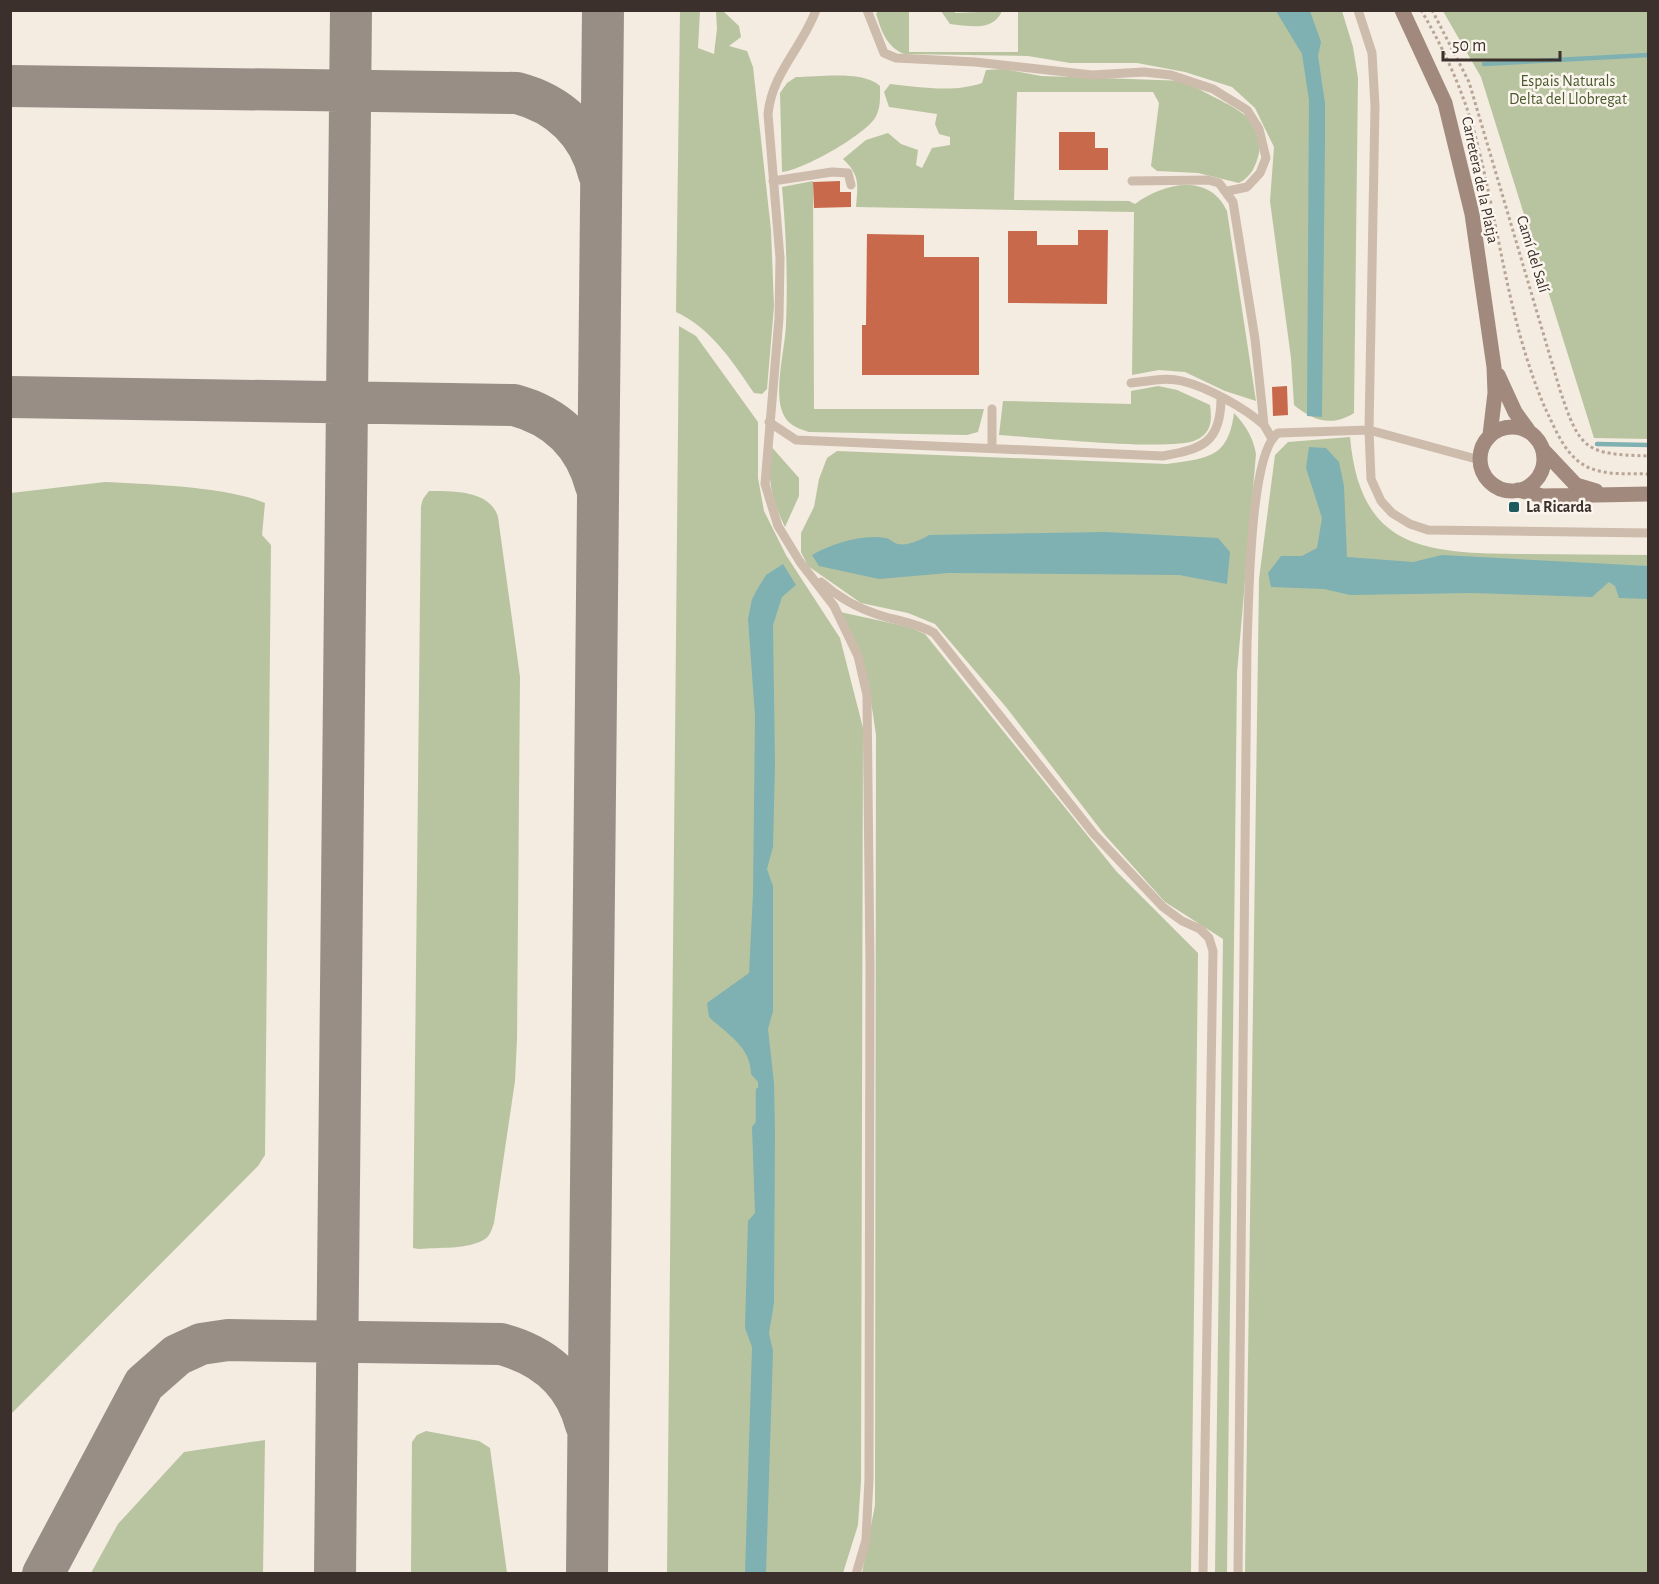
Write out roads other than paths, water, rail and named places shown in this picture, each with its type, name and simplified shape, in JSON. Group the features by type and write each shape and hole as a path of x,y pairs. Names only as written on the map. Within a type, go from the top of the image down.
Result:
{"street":[{"name":"Carretera de la Platja","path":"1402,10 1445,103 1472,214 1494,367 1495,393 1490,435"},
{"name":"Carretera de la Platja","path":"1494,367 1515,412 1528,430"},
{"path":"1602,493 1576,485 1543,450 1536,436 1528,430 1508,427 1490,435 1481,451 1482,470 1492,484 1503,490 1579,496 1602,493 1648,494"},
{"path":"1518,490 1532,484 1540,476 1544,465 1543,450"}],"lane":[{"path":"816,10 776,80 768,114 780,258 779,318 765,484 778,526 800,561 834,606 858,656 867,695 870,965 869,1479 866,1540 856,1574"},
{"path":"867,10 884,53 896,58 975,62 1092,75 1144,72 1170,75 1213,89 1247,110 1259,129 1266,158 1260,173 1247,187 1228,191"},
{"path":"1358,10 1372,53 1375,106 1369,430 1371,479 1381,501 1392,513 1410,524 1428,530 1648,533"},
{"path":"773,181 832,172 848,173 851,185"},
{"path":"1132,181 1208,180 1219,183 1228,191 1233,202 1252,316 1264,425"},
{"path":"1131,383 1164,379 1181,381 1221,398 1252,415 1264,425 1271,437"},
{"path":"769,422 796,440 1163,456 1192,450 1207,442 1218,429 1221,398"},
{"path":"992,409 992,448"},
{"path":"1238,1574 1247,633 1255,508 1263,456 1271,437 1278,432 1369,430 1480,460"},
{"path":"800,561 823,584 849,603 934,633 1125,868 1163,907 1182,921 1200,929 1209,938 1213,951 1203,1574"}],"water":[{"path":"1276,11 1310,11 1321,42 1318,56 1325,103 1322,417 1307,416 1309,100 1302,54"},
{"path":"1309,447 1326,448 1339,462 1344,486 1347,557 1413,562 1442,555 1648,566 1648,599 1619,598 1615,586 1609,582 1592,597 1471,593 1350,595 1324,589 1271,587 1268,573 1281,556 1302,556 1317,548 1322,518 1306,468"},
{"path":"1105,532 1218,538 1230,552 1227,584 1179,575 948,573 879,579 819,566 812,555 837,544 867,537 887,538 896,543 906,544 929,535"},
{"path":"783,564 796,585 782,597 773,625 775,764 773,847 767,869 773,886 773,1011 768,1029 774,1083 774,1303 769,1333 773,1351 766,1573 745,1574 752,1347 745,1328 748,1221 755,1213 752,1127 759,1118 758,1082 751,1074 747,1056 737,1042 709,1017 707,1003 749,973 753,894 755,716 748,619 752,599 766,575"}],"waterway":[{"path":"1484,64 1648,55"},
{"path":"1597,444 1648,445"},
{"path":"758,1090 758,1124"}],"place":[{"name":"La Ricarda","path":"1514,507"}],"park label":[{"name":"Espais Naturals Delta del Llobregat","path":"1568,90"}]}
